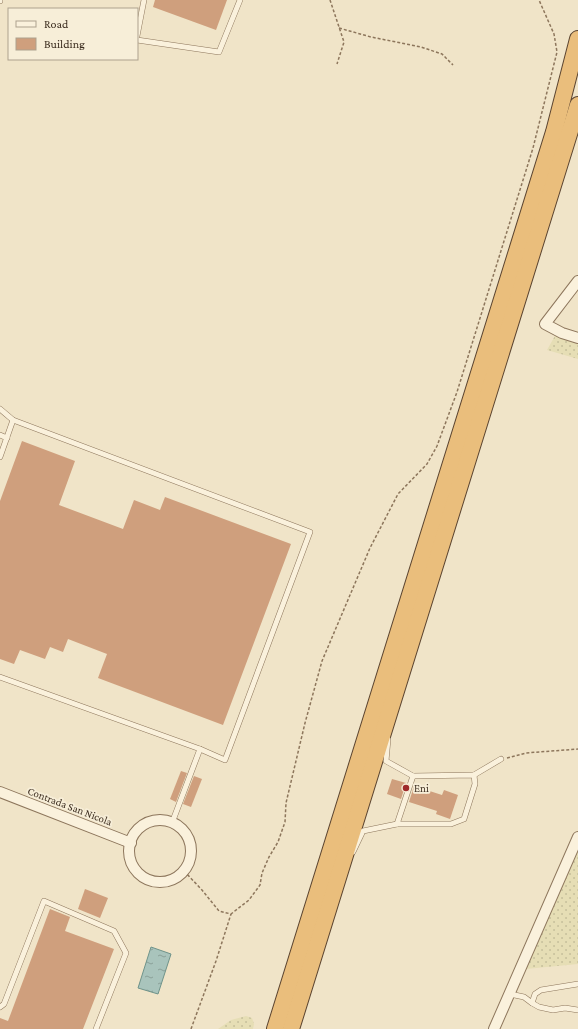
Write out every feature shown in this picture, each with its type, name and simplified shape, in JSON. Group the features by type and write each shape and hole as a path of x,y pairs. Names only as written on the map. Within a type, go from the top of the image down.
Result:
{"highway":[{"path":"275,1029 554,132 578,39"},
{"path":"291,1029 578,106"}],"street":[{"path":"578,280 545,324 562,333 578,338"},
{"name":"Contrada San Nicola","path":"0,792 131,843"},
{"path":"158,820 172,822 184,831 191,844 191,858 184,871 177,878 159,882 150,880 139,873 131,861 129,852 131,843 138,830 144,825 158,820"},
{"path":"494,1029 578,837"}],"lane":[{"path":"138,31 144,0"},
{"path":"138,40 219,52 240,0"},
{"path":"0,409 13,420 310,532 224,760 200,749 0,677"},
{"path":"0,458 13,420"},
{"path":"0,435 7,438"},
{"path":"394,698 386,761 413,776 474,775 501,759"},
{"path":"172,822 200,749"},
{"path":"351,859 363,831 397,824 451,824 464,818 475,784 474,775"},
{"path":"397,824 413,776"},
{"path":"329,908 348,866"},
{"path":"0,1007 4,1004 44,901 114,931 126,953 96,1029"},
{"path":"532,1003 535,994 541,990 578,984"},
{"path":"510,994 524,997 539,1007 553,1010 565,1008 578,1010"}],"path":[{"path":"330,0 344,42 337,64"},
{"path":"191,1029 216,961 231,914 249,900 260,885 262,873 278,842 285,822 286,803 305,723 322,661 370,548 398,494 427,464 436,446 457,392 532,148 557,52 554,34 539,0"},
{"path":"339,28 371,37 421,47 442,54 453,65"},
{"path":"501,759 526,753 578,749"},
{"path":"184,871 219,911 231,914"}],"shaded area":[{"path":"556,334 578,341 578,359 547,350"},
{"path":"578,851 578,964 526,969"},
{"path":"246,1016 252,1018 254,1024 253,1029 218,1029 231,1020"}],"water":[{"path":"151,947 171,954 158,994 138,988"}],"building":[{"path":"155,0 227,0 216,30 153,7"},
{"path":"22,441 75,461 59,505 123,529 134,500 160,510 165,497 291,544 223,725 98,678 107,654 68,639 63,652 50,647 45,659 20,650 14,664 0,659 0,501"},
{"path":"181,771 187,773 176,802 170,799"},
{"path":"194,776 202,779 191,807 183,804"},
{"path":"392,779 406,783 401,799 387,794"},
{"path":"414,786 442,795 444,790 458,795 450,819 436,814 437,811 409,802"},
{"path":"85,889 108,898 100,918 78,909"},
{"path":"50,909 70,917 65,931 114,949 83,1029 0,1029 0,1018 8,1021"}],"place":[{"name":"Eni","path":"406,788"}]}
